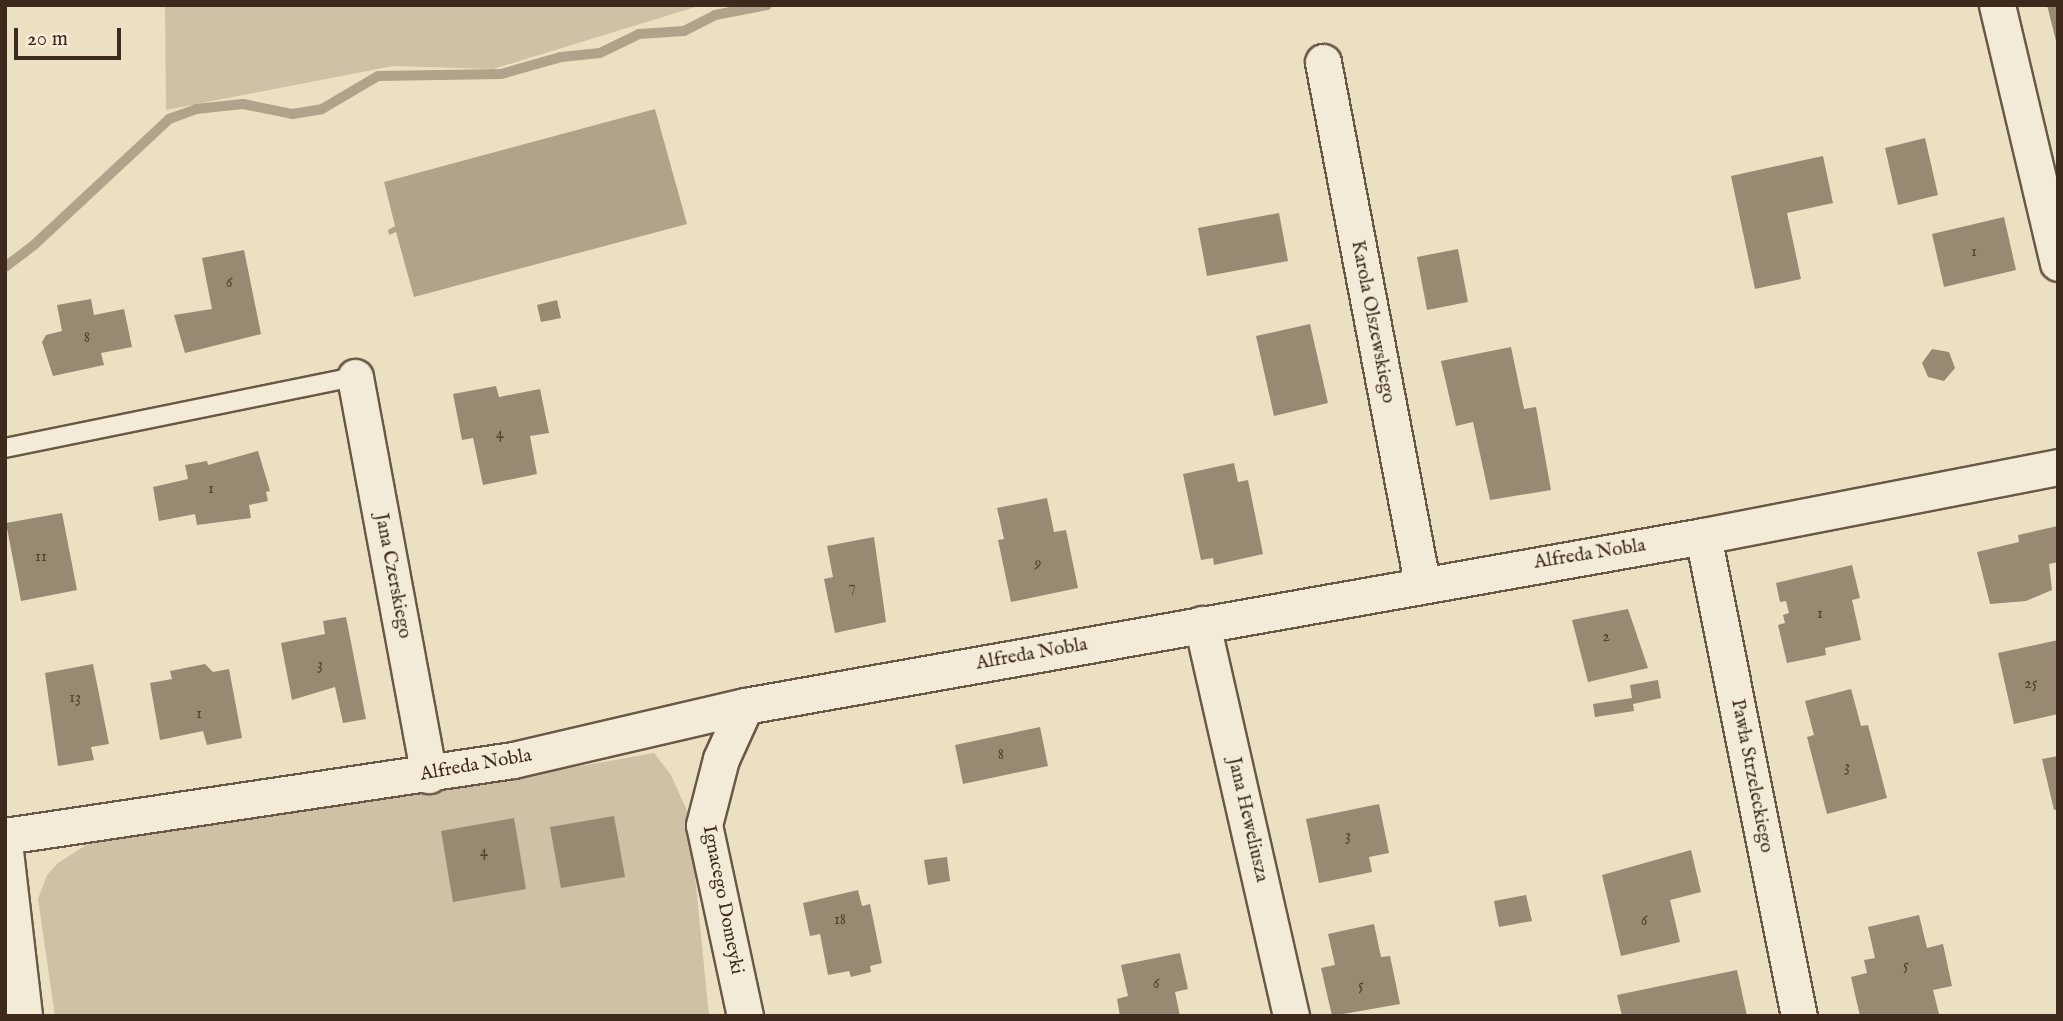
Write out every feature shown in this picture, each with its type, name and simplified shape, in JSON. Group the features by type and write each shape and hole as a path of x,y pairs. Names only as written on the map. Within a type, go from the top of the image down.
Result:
{"street":[{"path":"1997,5 2058,263"},
{"name":"Karola Olszewskiego","path":"1323,62 1422,583"},
{"name":"Jana Czerskiego","path":"355,377 429,775"},
{"name":"Alfreda Nobla","path":"5,836 513,761 745,706 1422,583 1703,536 2058,467"},
{"name":"Pawła Strzeleckiego","path":"1703,536 1799,1016"},
{"name":"Jana Heweliusza","path":"1202,624 1291,1016"},
{"name":"Ignacego Domeyki","path":"745,706 722,759 704,825 745,1016"},
{"path":"5,851 17,1010"}],"lane":[{"path":"5,448 355,377"}],"shaded area":[{"path":"165,5 702,5 493,69 393,66 166,110"},
{"path":"655,109 687,224 414,297 396,232 389,235 388,230 395,226 384,182"},
{"path":"654,753 671,775 689,815 709,1016 55,1016 38,899 47,875 58,863 91,842 433,792"}],"building":[{"path":"2047,5 2058,5 2058,45 2057,45"},
{"path":"1925,138 1938,195 1898,205 1885,148"},
{"path":"1823,156 1833,203 1787,213 1801,279 1755,289 1731,176"},
{"path":"1279,213 1288,261 1207,276 1198,228"},
{"path":"2004,217 2016,270 1944,287 1932,234"},
{"path":"1458,249 1468,302 1427,310 1417,257"},
{"path":"244,250 261,334 185,353 174,315 212,309 202,258"},
{"path":"91,299 94,315 124,309 132,347 101,353 104,365 53,376 42,342 46,335 62,331 57,305"},
{"path":"557,300 561,318 541,322 537,305"},
{"path":"1310,324 1328,403 1274,416 1256,336"},
{"path":"1511,347 1524,409 1536,407 1551,490 1490,500 1473,422 1456,426 1441,361"},
{"path":"1932,349 1949,352 1955,368 1944,381 1928,377 1922,363"},
{"path":"496,386 499,397 540,389 549,433 530,436 537,474 483,485 473,438 462,440 453,394"},
{"path":"258,451 270,491 266,492 268,501 249,505 251,518 197,525 195,514 159,521 153,487 188,479 185,465 207,461 208,465"},
{"path":"1234,463 1238,482 1248,480 1263,554 1214,565 1213,558 1201,560 1183,474"},
{"path":"1047,498 1054,532 1066,530 1078,588 1011,602 998,540 1004,539 997,508"},
{"path":"62,513 77,590 21,601 6,523"},
{"path":"2058,526 2058,562 2049,564 2052,590 2026,601 1990,604 1977,552 2019,542 2018,535"},
{"path":"874,537 886,622 835,633 824,579 833,577 827,546"},
{"path":"1852,565 1860,598 1852,600 1861,640 1825,648 1826,655 1787,663 1778,625 1785,623 1783,615 1789,613 1786,601 1780,602 1776,583"},
{"path":"1628,609 1648,668 1588,682 1572,620"},
{"path":"346,617 366,719 343,723 335,687 292,700 281,643 325,634 323,621"},
{"path":"2058,640 2058,714 2014,724 1998,653"},
{"path":"93,664 109,744 91,747 94,760 58,766 45,673"},
{"path":"205,664 213,672 229,669 242,738 207,745 203,731 160,740 150,683 172,679 170,671"},
{"path":"1658,680 1661,698 1633,704 1634,711 1595,717 1593,704 1632,698 1630,685"},
{"path":"1851,689 1861,726 1868,725 1887,798 1827,814 1807,737 1814,735 1805,701"},
{"path":"1040,727 1048,766 963,784 955,745"},
{"path":"2058,756 2058,809 2054,810 2042,759"},
{"path":"1379,804 1389,853 1369,857 1372,872 1319,883 1306,819"},
{"path":"614,816 625,877 561,888 550,827"},
{"path":"514,818 526,889 453,902 441,831"},
{"path":"1691,850 1701,892 1670,900 1680,942 1621,956 1602,875"},
{"path":"947,857 950,881 928,885 924,860"},
{"path":"858,890 862,906 870,904 882,963 870,966 871,972 851,977 849,971 828,975 820,934 810,936 803,903"},
{"path":"1526,895 1532,921 1499,927 1494,901"},
{"path":"1919,915 1927,948 1943,944 1952,986 1933,990 1939,1014 1860,1016 1851,977 1867,973 1864,960 1875,958 1868,927"},
{"path":"1374,924 1381,957 1390,956 1400,1004 1332,1016 1321,968 1335,965 1328,934"},
{"path":"1180,953 1188,989 1175,992 1180,1016 1120,1016 1117,999 1128,996 1121,965"},
{"path":"1737,970 1747,1016 1622,1016 1617,995"}],"waterway":[{"path":"5,267 34,245 169,119 196,109 243,104 292,114 322,109 378,76 501,74 561,57 600,53 639,34 684,31 715,15 767,5"}]}
